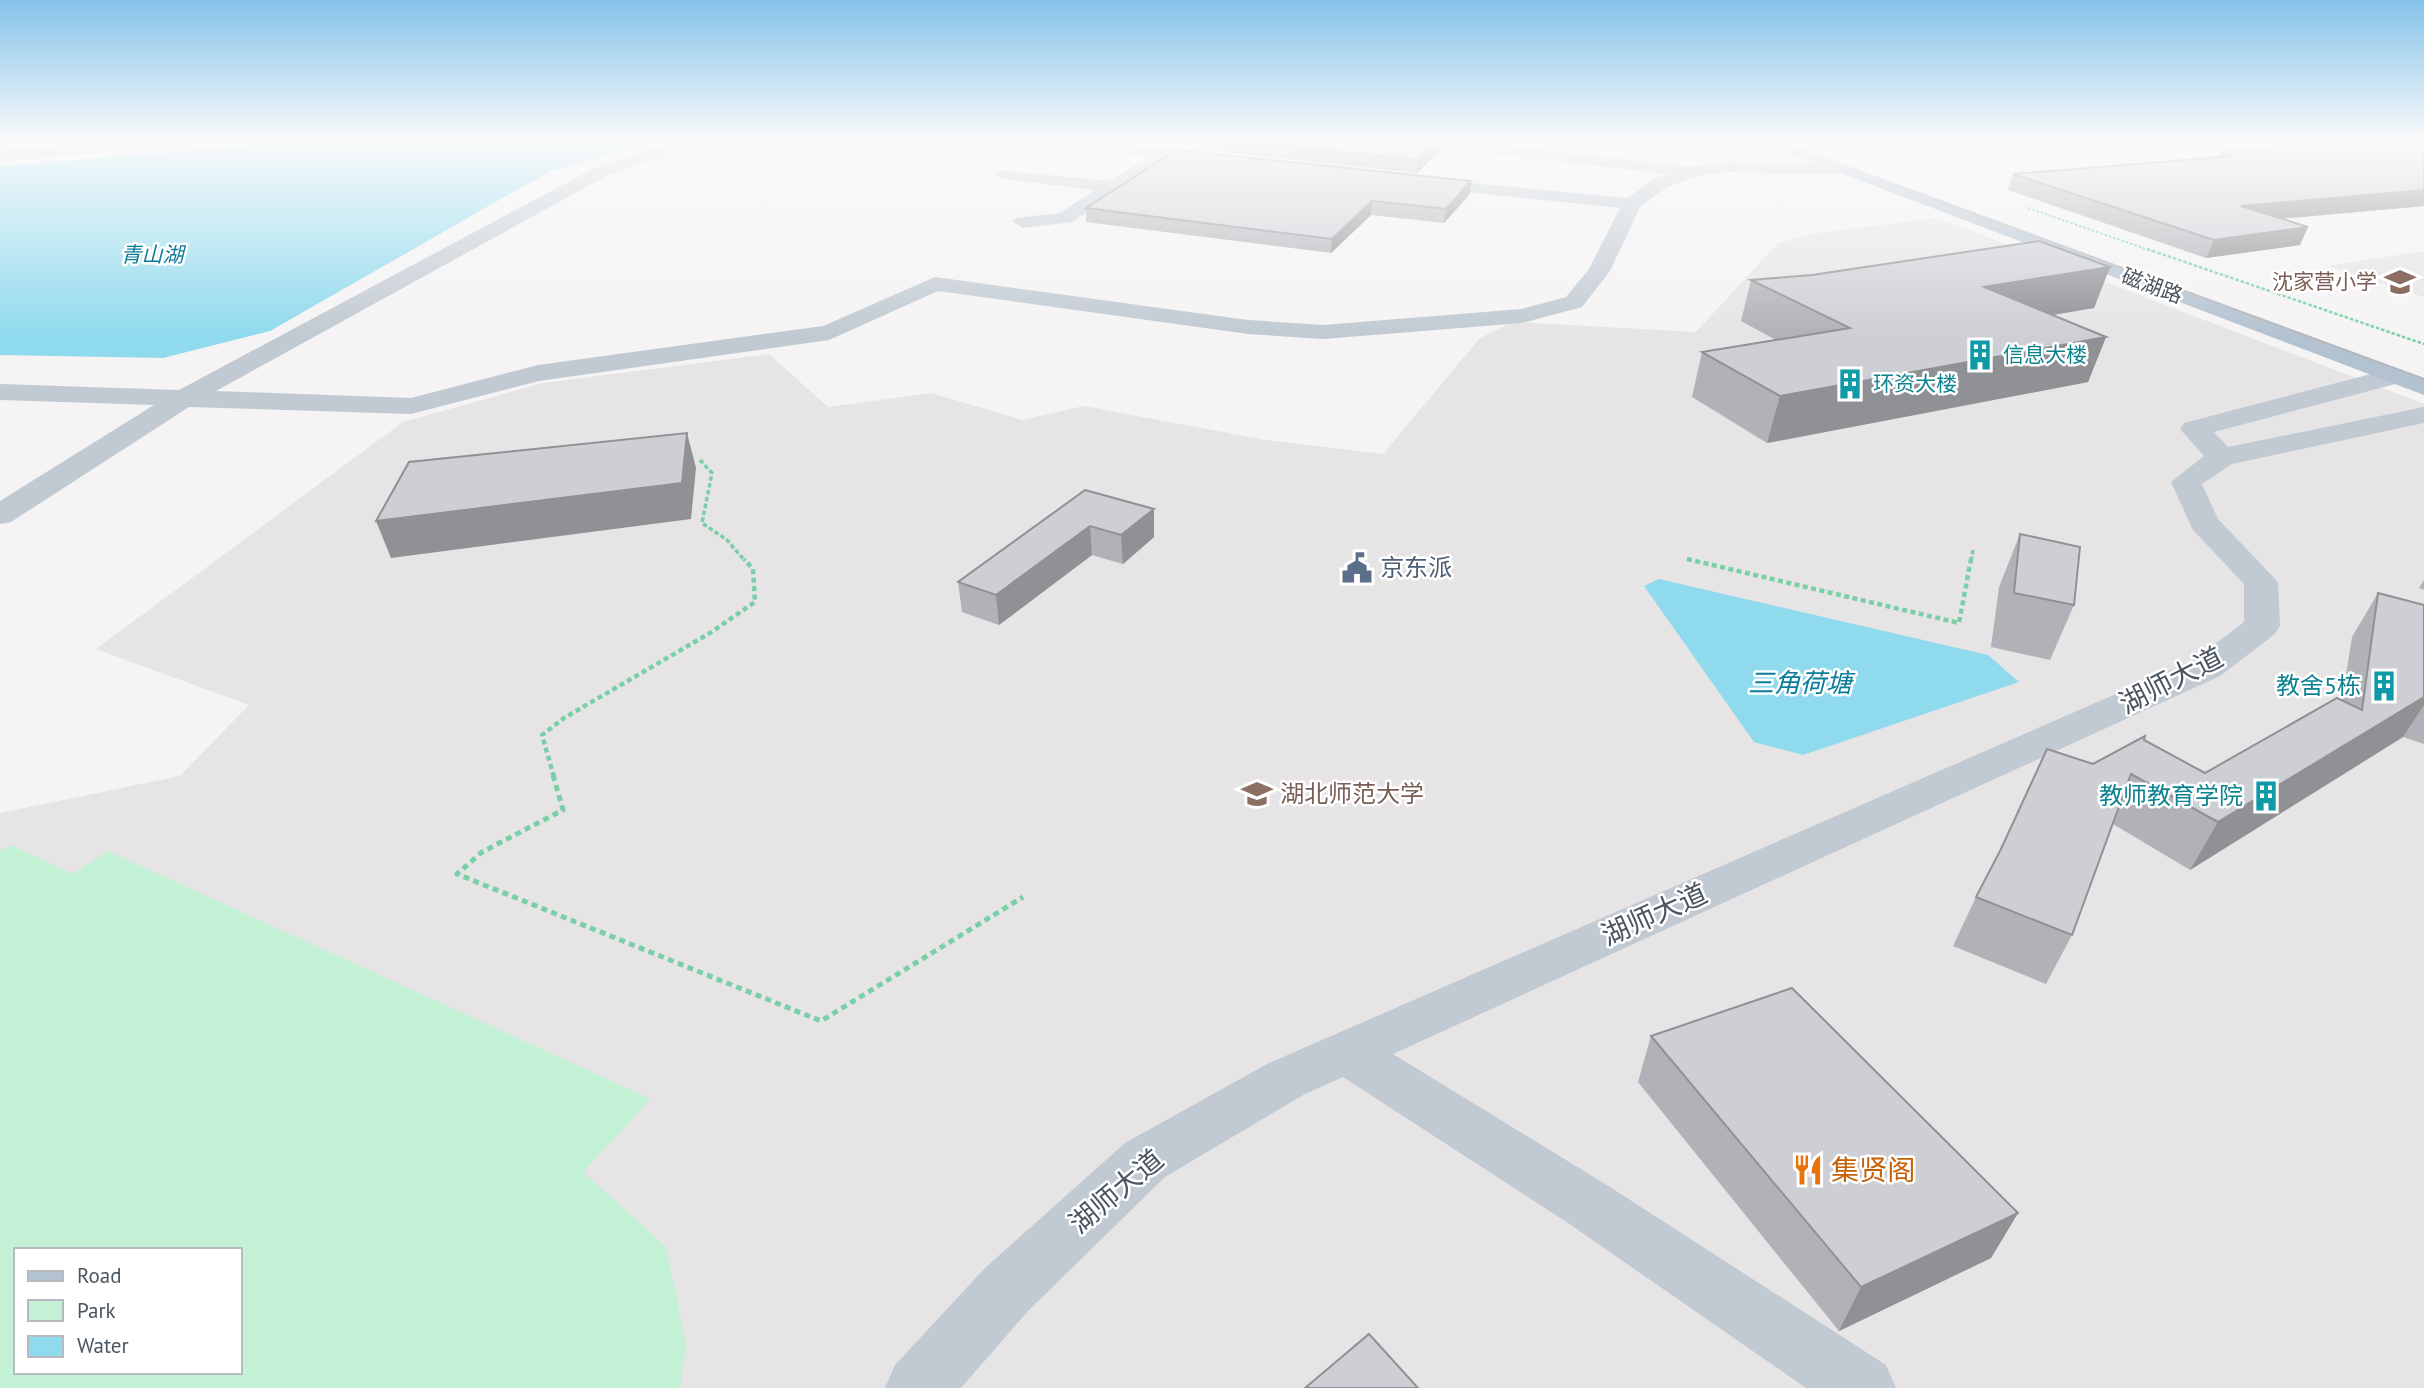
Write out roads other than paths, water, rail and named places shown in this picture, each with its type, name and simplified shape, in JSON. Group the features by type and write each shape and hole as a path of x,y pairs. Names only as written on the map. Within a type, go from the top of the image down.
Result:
{"main road":[{"name":"磁湖路","path":"1933,205 2424,387"},
{"name":"磁湖路","path":"1986,205 2229,292"}],"street":[{"path":"0,515 184,398 540,205"},
{"path":"1023,222 1065,218 1086,205"},
{"path":"0,392 411,406 538,373 829,333 935,284 1248,327 1323,332 1522,316 1574,302 1599,271 1632,205"},
{"path":"2394,376 2194,429 2222,457 2424,415"},
{"name":"湖师大道","path":"918,1388 1006,1289 1144,1160 1286,1079 2207,668 2262,626 2262,582 2204,523 2186,482 2222,457"},
{"path":"1344,1051 1589,1205 1863,1388"}],"water":[{"name":"青山湖","path":"0,205 491,205 270,331 163,358 0,355"},
{"name":"三角荷塘","path":"1659,579 1988,655 2019,682 1803,755 1754,742 1644,586"}],"tram line":[{"path":"1949,205 2424,379"}],"place":[{"name":"沈家营小学","path":"2400,282"},
{"name":"信息大楼","path":"1980,355"},
{"name":"环资大楼","path":"1850,384"},
{"name":"京东派","path":"1357,568"},
{"name":"教舍5栋","path":"2384,686"},
{"name":"湖北师范大学","path":"1257,794"},
{"name":"教师教育学院","path":"2266,796"},
{"name":"集贤阁","path":"1808,1170"}]}
